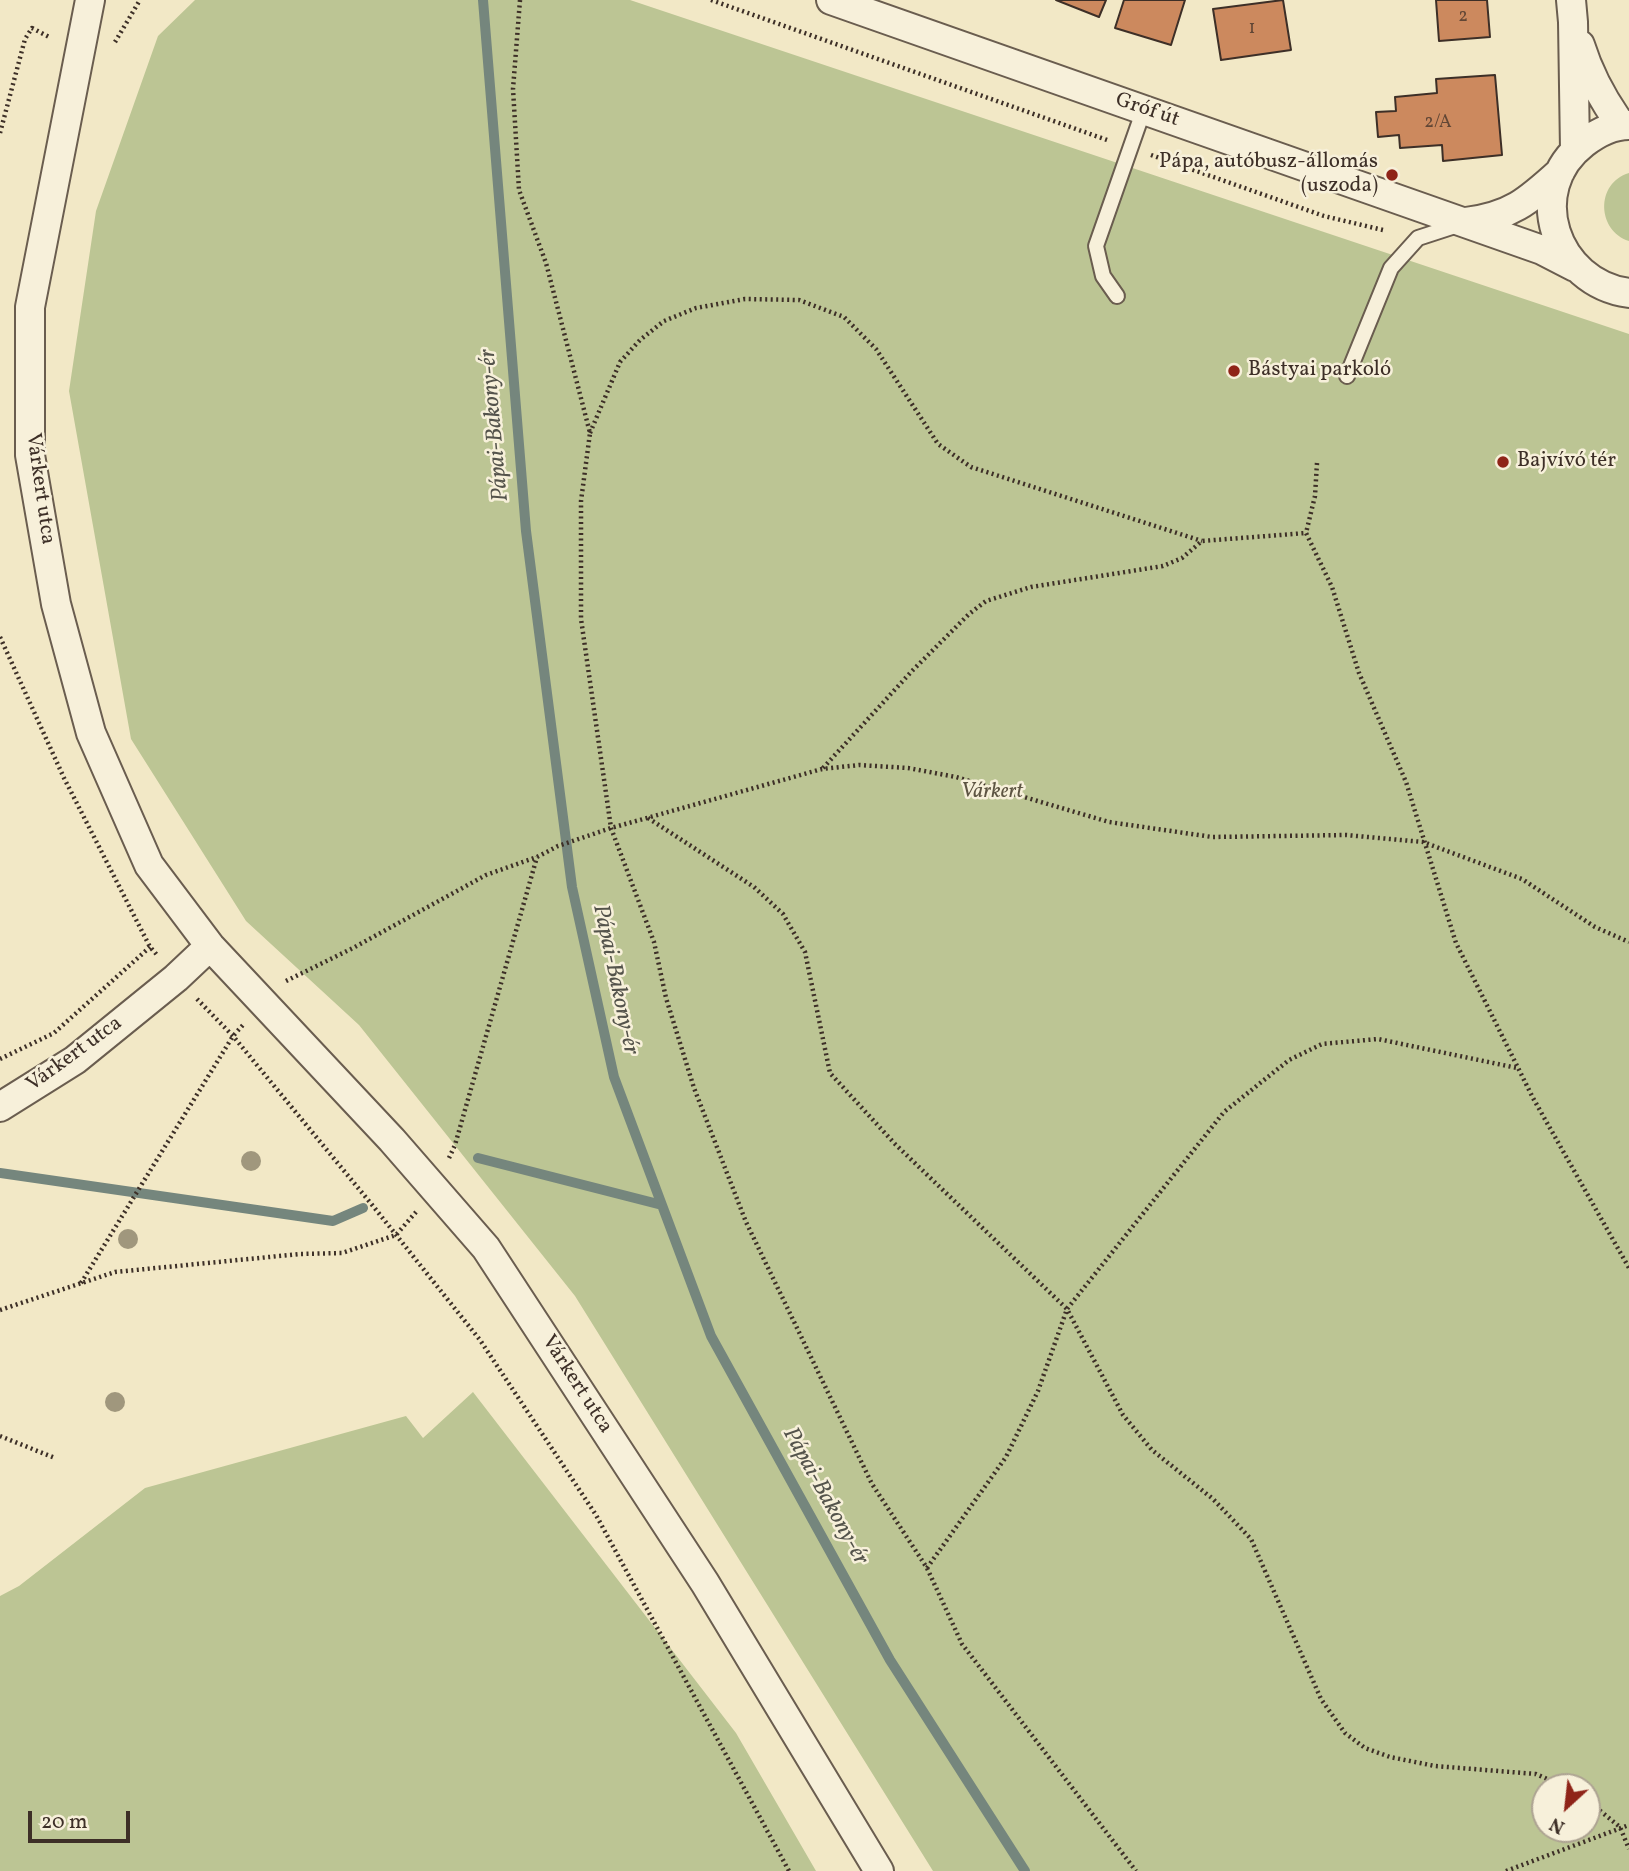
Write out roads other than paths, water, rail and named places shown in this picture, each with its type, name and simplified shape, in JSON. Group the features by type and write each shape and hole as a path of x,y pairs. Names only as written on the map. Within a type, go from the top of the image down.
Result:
{"street":[{"name":"Várkert utca","path":"90,0 30,307 30,455 57,604 91,733 149,865 210,946 265,1002 486,1248 705,1583 879,1871"},
{"name":"Gróf út","path":"843,2 1542,250 1575,267 1593,282 1615,291 1629,293"},
{"name":"Gróf út","path":"1572,11 1567,161 1552,198 1553,225 1561,247 1575,267"},
{"path":"1463,223 1512,211 1535,194 1596,134 1625,125 1610,110 1587,66 1572,11"},
{"name":"Várkert utca","path":"0,1107 75,1060 176,978 210,946"}],"lane":[{"path":"1117,296 1103,276 1096,246 1144,109"},
{"path":"1348,376 1391,268 1418,238 1463,223"}],"waterway":[{"name":"Pápai-Bakony-ér","path":"483,0 526,531 572,887 614,1077 711,1336 890,1660 1025,1871"},
{"path":"478,1158 662,1205"},
{"path":"0,1173 333,1221 363,1208"}],"place":[{"name":"Pápa, autóbusz-állomás (uszoda)","path":"1392,175"},
{"name":"Bástyai parkoló","path":"1234,371"},
{"name":"Bajvívó tér","path":"1503,462"}],"park label":[{"name":"Várkert","path":"992,793"}]}
